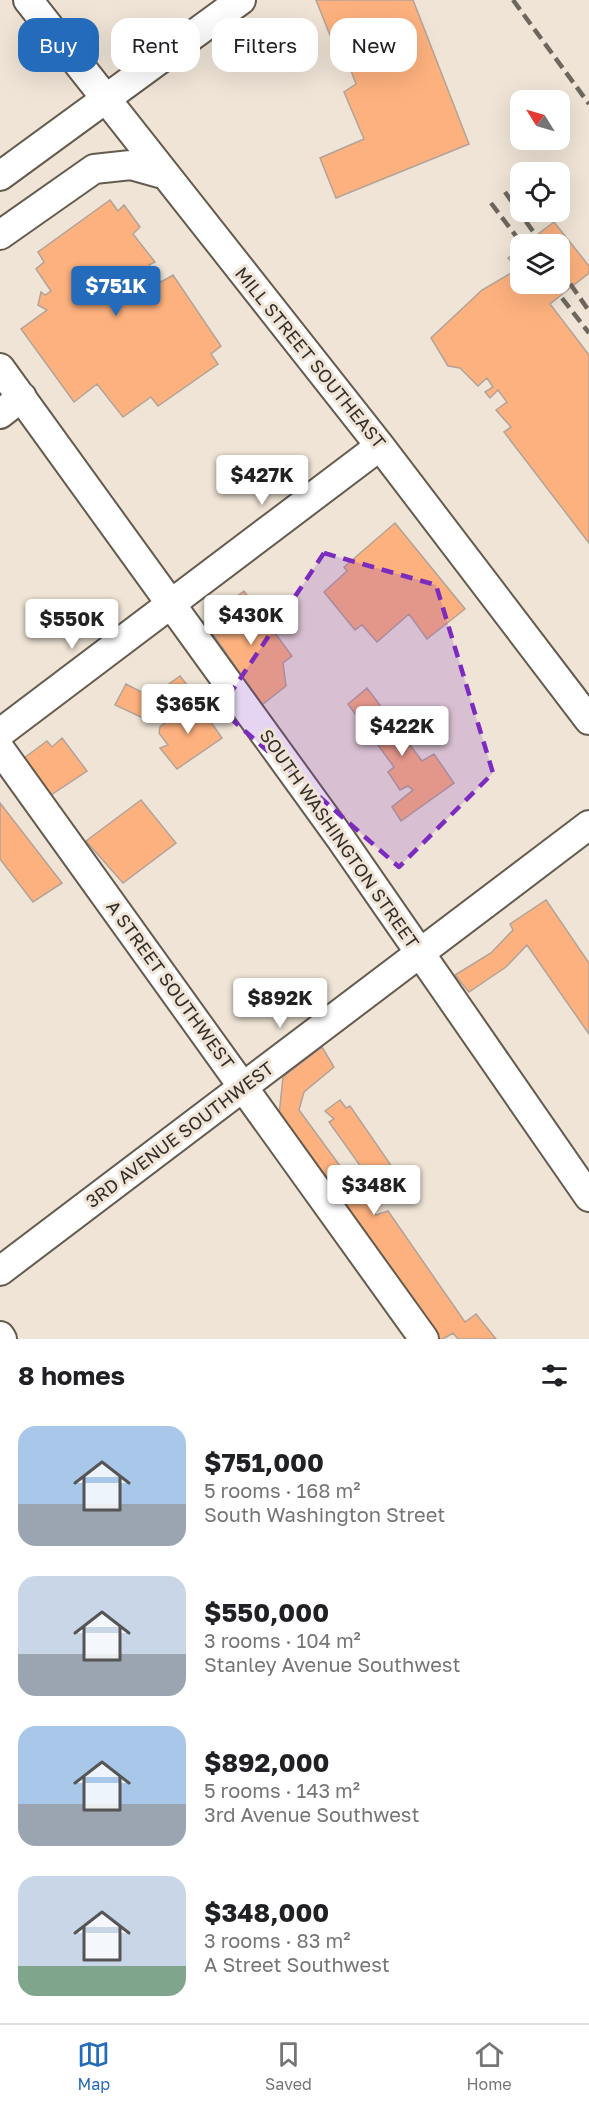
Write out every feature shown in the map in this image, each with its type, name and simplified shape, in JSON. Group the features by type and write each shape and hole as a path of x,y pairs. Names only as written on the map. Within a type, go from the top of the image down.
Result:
{"street":[{"name":"MILL STREET SOUTHEAST","path":"28,0 163,174 380,446 589,720"},
{"path":"0,176 241,0"},
{"path":"0,235 94,169 131,165 163,174"},
{"name":"SOUTH WASHINGTON STREET","path":"0,368 11,405 172,603 589,1197"},
{"path":"0,733 380,446"},
{"name":"A STREET SOUTHWEST","path":"0,749 424,1339"},
{"name":"3RD AVENUE SOUTHWEST","path":"0,1271 589,825"}],"highlighted area":[{"path":"324,553 436,585 493,773 399,867 220,709"}],"building":[{"path":"316,0 413,0 469,144 336,198 320,158 364,139 344,92 356,84 352,72 417,72 417,18 330,18 330,35"},
{"path":"110,200 118,211 124,205 140,227 133,234 155,262 149,265 155,275 161,282 173,275 221,346 211,354 218,364 158,406 151,397 123,417 97,384 74,402 21,329 47,310 38,305 41,292 45,295 51,291 36,269 44,262 38,252"},
{"path":"554,222 564,234 538,234"},
{"path":"570,242 589,266 589,273 570,288"},
{"path":"510,274 510,294 563,294 550,304 589,355 589,543 504,432 511,427 496,410 507,402 498,390 490,398 485,392 493,387 487,378 478,386 460,368 448,366 431,338 482,290"},
{"path":"395,523 465,609 427,639 409,614 377,642 362,625 355,630 324,592 347,571 344,567"},
{"path":"244,591 292,656 283,663 286,686 262,705 204,621"},
{"path":"180,676 191,690 156,718 147,714 145,719 115,705 126,684 151,697"},
{"path":"367,688 422,761 434,754 454,783 401,821 392,807 413,790 408,786 400,790 388,772 394,767 348,704"},
{"path":"195,699 222,738 177,769 160,748 168,745 159,733 160,727"},
{"path":"62,738 87,771 51,795 20,761 47,741 52,747"},
{"path":"141,800 176,843 123,883 86,841"},
{"path":"0,803 62,883 33,902 0,859"},
{"path":"546,900 589,963 589,1034 527,945 506,967 469,992 455,975 491,953 513,930 510,924"},
{"path":"322,1047 334,1067 304,1092 299,1110 376,1215 388,1211 465,1322 476,1314 496,1339 458,1339 453,1333 443,1339 434,1339 279,1115 283,1077"},
{"path":"340,1100 346,1108 350,1106 406,1187 390,1199 384,1191 381,1195 329,1122 334,1119 325,1111"}],"railway":[{"path":"513,0 589,104"},
{"path":"505,192 535,234"},
{"path":"491,203 514,234"},
{"path":"570,283 589,311"},
{"path":"559,294 589,333"}]}
